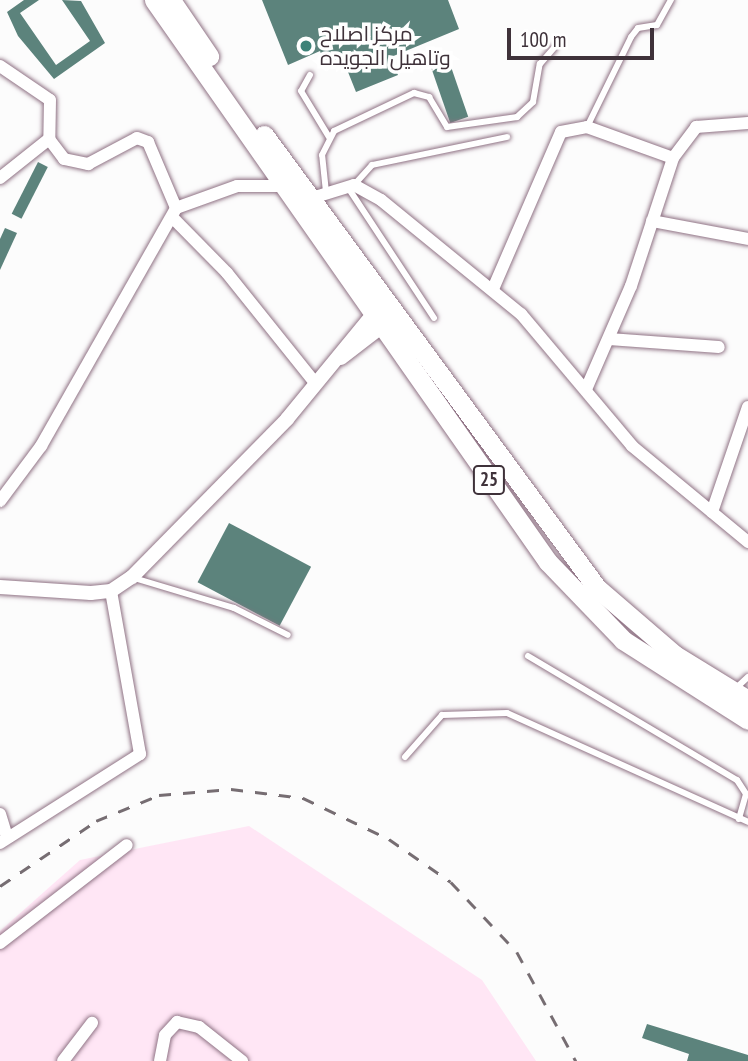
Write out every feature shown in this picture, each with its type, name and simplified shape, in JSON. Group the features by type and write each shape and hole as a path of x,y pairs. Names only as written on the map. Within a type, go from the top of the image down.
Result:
{"highway":[{"name":"25","path":"154,0 285,186 386,312 545,526 597,588 644,632 740,696"},
{"name":"25","path":"171,0 319,195 386,312 494,486 577,594 651,662 748,720"}],"street":[{"path":"0,66 44,92 49,139 64,159 88,164 137,138 148,142 174,213 227,273 316,384"},
{"path":"587,387 609,339 673,158 696,127 748,124"},
{"path":"493,289 555,138 569,127 587,127 673,158"},
{"path":"0,178 49,139"},
{"path":"319,195 350,185 493,289 587,387 632,446 748,542"},
{"path":"0,500 41,446 174,213 237,186 285,186"},
{"path":"652,221 748,239"},
{"path":"0,587 111,590 132,577 337,360 386,312"},
{"path":"609,339 719,347"},
{"path":"712,512 748,409"},
{"path":"0,814 4,840 140,754 111,590"},
{"path":"0,943 127,845"},
{"path":"160,1061 165,1035 177,1022 216,1037 242,1061"},
{"path":"63,1061 92,1023"}],"lane":[{"path":"587,127 631,37 638,28 657,25 671,0"},
{"path":"319,195 320,172 329,137 414,93 429,97 447,127 517,117 533,102 540,64 554,48"},
{"path":"310,75 302,91 304,101 329,137"},
{"path":"434,318 350,185 372,165 507,137"},
{"path":"132,577 234,608 288,635"},
{"path":"528,656 737,780 746,794 739,819"},
{"path":"740,696 748,677"},
{"path":"405,757 442,715 507,713 748,822"}],"shaded area":[{"path":"249,826 482,980 536,1061 0,1061 0,931 80,860"}],"building":[{"path":"24,0 39,0 20,13 56,65 90,41 62,0 81,1 105,43 54,79 18,36 7,12"},
{"name":"مركز اصلاح وتاهيل الجويده","path":"262,0 448,0 459,29 391,57 398,75 356,92 342,57 325,64 320,51 288,65"},
{"path":"449,61 468,117 450,123 431,67"},
{"path":"38,162 48,167 21,219 12,214"},
{"path":"5,228 17,233 0,270 0,239"},
{"path":"229,523 311,567 280,626 198,582"},
{"path":"647,1024 748,1055 748,1061 687,1061 689,1054 642,1038"}],"railway":[{"path":"0,886 96,821 159,795 231,789 303,798 389,839 451,882 517,952 576,1061"}],"place":[{"name":"مركز اصلاح وتاهيل الجويده","path":"306,46"}]}
